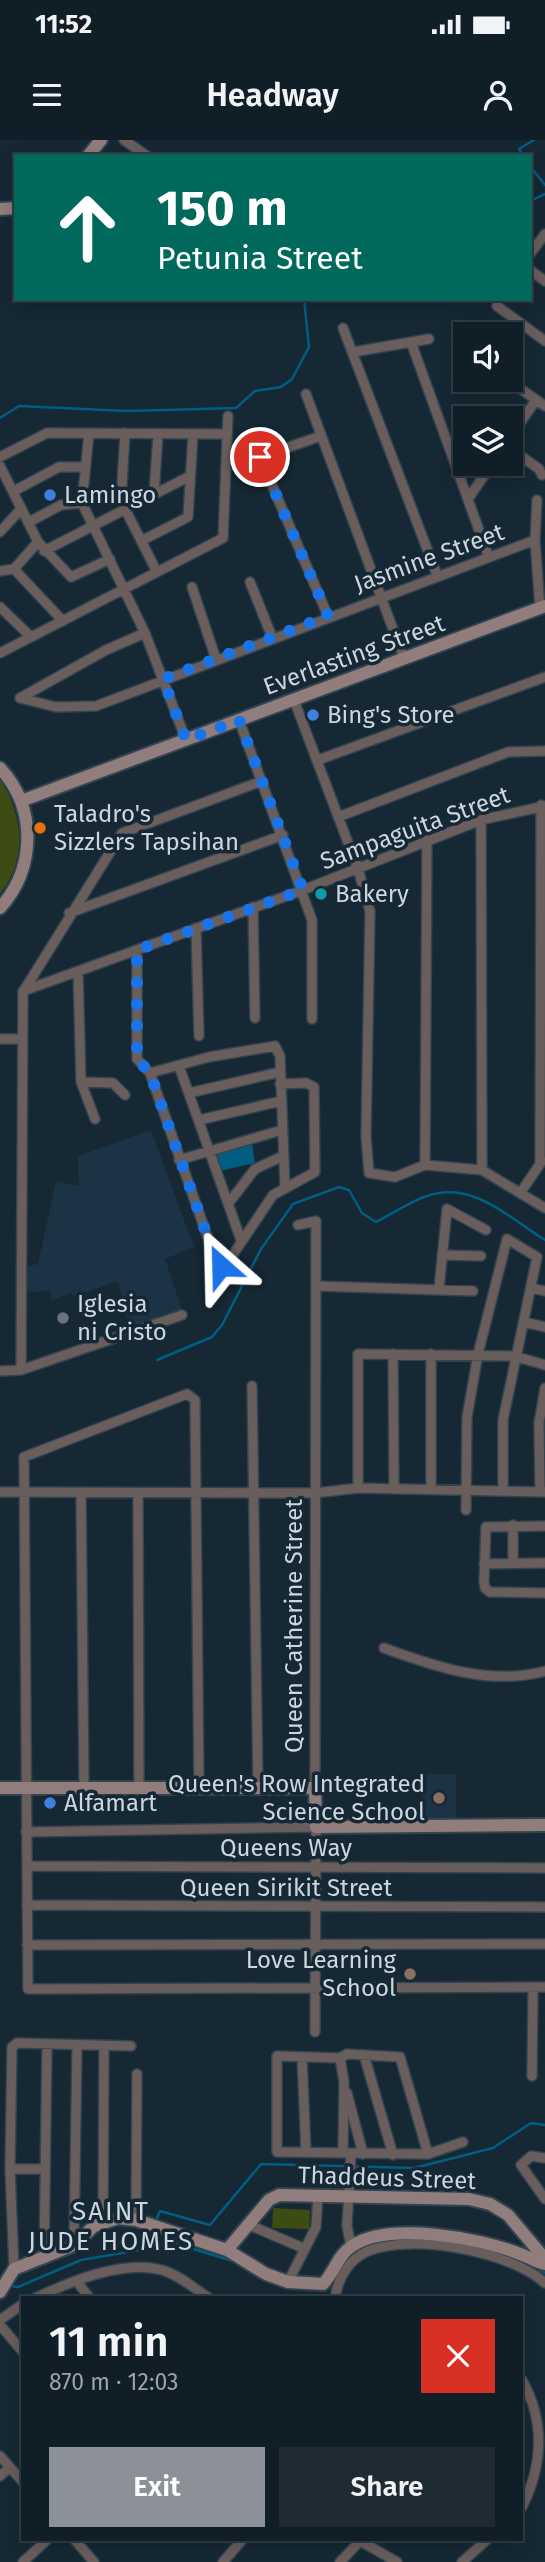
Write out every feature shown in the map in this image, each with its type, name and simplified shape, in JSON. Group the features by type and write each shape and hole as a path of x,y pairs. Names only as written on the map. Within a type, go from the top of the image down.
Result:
{"street":[{"path":"90,154 101,140"},
{"path":"124,140 143,154"},
{"path":"532,251 545,234"},
{"path":"497,306 545,341"},
{"path":"344,328 437,575"},
{"path":"353,352 429,339"},
{"path":"411,342 488,555"},
{"path":"523,391 545,406"},
{"path":"306,394 404,659"},
{"path":"523,419 536,400"},
{"path":"0,653 223,538 228,416"},
{"path":"0,457 47,433 227,434"},
{"path":"89,433 82,503 145,634 186,740"},
{"path":"125,433 121,501 157,572"},
{"path":"153,494 158,434"},
{"path":"141,541 188,517 193,434"},
{"path":"321,436 260,457 328,616"},
{"path":"523,458 539,469 542,475"},
{"path":"0,466 2,478 14,491 41,546 71,577 110,559"},
{"path":"14,491 59,467 85,467"},
{"path":"0,571 14,569 41,546 93,525 190,476"},
{"path":"468,499 484,476"},
{"path":"537,500 535,540 543,607"},
{"path":"29,522 61,505 82,503"},
{"path":"0,532 21,509"},
{"name":"Jasmine Street","path":"145,634 106,650 20,698 36,704 74,709 96,706 488,555 535,540"},
{"path":"14,569 62,621"},
{"path":"250,582 272,637"},
{"path":"192,587 216,659"},
{"path":"0,607 30,636"},
{"name":"Everlasting Street","path":"21,801 543,607"},
{"path":"318,760 545,677"},
{"path":"294,700 358,869 370,911 366,1137 369,1173 396,1177 425,1166 482,1170 545,1208"},
{"path":"239,720 312,920 312,1019"},
{"path":"338,817 508,751 545,751"},
{"path":"0,768 21,801 27,823 26,858 19,881 0,908"},
{"path":"21,1370 23,992 69,913 122,833 262,781"},
{"path":"522,1192 542,1161 543,806"},
{"name":"Sampaguita Street","path":"23,992 303,890 481,820 543,806"},
{"path":"481,820 482,1170"},
{"path":"69,913 283,835"},
{"path":"425,1166 427,840"},
{"path":"253,907 255,1018"},
{"path":"195,928 198,1037"},
{"path":"137,950 137,1059 150,1073 217,1264 226,1265 273,1195 315,1172 314,1087 306,1083 280,1084"},
{"path":"78,971 81,1082 95,1119"},
{"path":"0,1039 22,1039"},
{"path":"150,1073 270,1045 279,1050 285,1188"},
{"path":"179,1066 241,1240"},
{"path":"189,1093 280,1072"},
{"path":"81,1082 113,1083 125,1095"},
{"path":"199,1119 281,1101"},
{"path":"179,1160 209,1149 282,1130"},
{"path":"228,1203 255,1169 283,1156"},
{"path":"439,1289 447,1209 486,1230"},
{"name":"Queen Catherine Street","path":"298,1225 316,1220 315,2032"},
{"path":"466,1510 467,1417 478,1354 507,1238 537,1256 524,1322 514,1356 503,1420 503,1490"},
{"path":"442,1255 481,1256"},
{"path":"316,1286 472,1292"},
{"path":"531,1288 545,1292"},
{"path":"0,1371 21,1370 182,1315"},
{"path":"524,1322 545,1327"},
{"path":"358,1488 358,1354 514,1356 545,1365"},
{"path":"393,1354 394,1489"},
{"path":"431,1354 432,1490"},
{"path":"252,1386 258,1788"},
{"path":"0,1492 315,1493 358,1488 542,1492 539,1423 545,1388"},
{"path":"199,1787 195,1400 187,1394 24,1457 28,1989 545,1987"},
{"path":"81,1493 84,1787"},
{"path":"138,1493 139,1787"},
{"path":"513,1525 513,1563"},
{"path":"545,1526 486,1527 484,1564 487,1591 545,1593"},
{"path":"484,1564 545,1563"},
{"path":"384,1648 458,1671 498,1678 519,1678 545,1671"},
{"path":"0,1788 315,1788"},
{"path":"26,1832 545,1825"},
{"name":"Queens Way","path":"27,1866 545,1868"},
{"name":"Queen Sirikit Street","path":"27,1905 545,1907"},
{"path":"27,1945 545,1944"},
{"path":"532,2076 533,1987"},
{"path":"4,2287 14,2269 10,2169 12,2048 17,2043 131,2046"},
{"path":"44,2259 47,2044"},
{"path":"74,2245 78,2045"},
{"path":"103,2221 104,2045"},
{"path":"428,2154 400,2057 347,2054 340,2058 278,2056 277,2152 348,2156 428,2154 463,2142"},
{"path":"364,2056 393,2155"},
{"path":"302,2057 306,2152"},
{"path":"340,2058 363,2154"},
{"path":"137,2074 149,2224"},
{"path":"344,2081 349,2176 346,2226 351,2246"},
{"path":"545,2158 531,2156 521,2165 545,2199"},
{"path":"10,2169 44,2169"},
{"name":"Thaddeus Street","path":"227,2250 247,2224 270,2200 279,2195 347,2195 469,2199 490,2204 508,2215 545,2259"},
{"path":"288,2282 316,2227 318,2195"},
{"path":"14,2269 74,2245 103,2221 149,2224 227,2250 266,2274 288,2282 323,2284 337,2259 351,2246 380,2235 452,2237 497,2247 545,2264"},
{"path":"247,2224 303,2248"},
{"path":"336,2296 343,2273 351,2262 368,2251 389,2246 467,2249 498,2257 545,2283"},
{"path":"40,2296 98,2275 150,2268 164,2270 206,2296"},
{"path":"77,2282 88,2296"},
{"path":"21,2306 0,2323 21,2349"},
{"path":"523,2382 531,2398 540,2431 538,2469 523,2505"},
{"path":"0,2456 21,2480"},
{"path":"0,2476 10,2467"},
{"path":"23,2562 46,2541"},
{"path":"76,2541 94,2562"},
{"path":"223,2562 241,2541"},
{"path":"340,2562 358,2541"},
{"path":"361,2541 397,2562"},
{"path":"462,2562 486,2541"}],"shaded area":[{"path":"151,1130 194,1247 165,1259 182,1310 130,1329 118,1281 73,1297 72,1293 51,1300 51,1291 26,1292 27,1266 38,1264 56,1181 79,1186 78,1156"},
{"name":"Queen's Row Integrated Science School","path":"421,1774 456,1774 456,1821 423,1822"}],"green space":[{"path":"0,779 14,807 19,836 15,866 0,894"},
{"path":"273,2208 310,2210 309,2229 272,2228"}],"water":[{"path":"252,1144 255,1163 219,1171 215,1152"}],"waterway":[{"path":"522,154 519,149 534,140"},
{"path":"532,169 545,185"},
{"path":"532,200 545,194"},
{"path":"0,418 19,406 127,411 236,408 255,391 281,387 292,379 309,347 304,301"},
{"path":"446,301 450,301"},
{"path":"157,1360 212,1337 222,1325 261,1249 293,1204 339,1187 349,1190 362,1213 376,1222 424,1197 457,1193 488,1203 545,1240"},
{"path":"155,2223 160,2211 210,2225 261,2164 414,2168 493,2148 531,2123 545,2125"},
{"path":"10,2286 18,2287 81,2260 140,2250 153,2229"},
{"path":"150,2236 233,2261"},
{"path":"351,2255 383,2242"},
{"path":"533,2266 545,2273"}],"place":[{"name":"Lamingo","path":"50,495"},
{"name":"Bing's Store","path":"313,715"},
{"name":"Taladro's Sizzlers Tapsihan","path":"40,828"},
{"name":"Bakery","path":"321,894"},
{"name":"Iglesia ni Cristo","path":"63,1318"},
{"name":"Queen's Row Integrated Science School","path":"439,1798"},
{"name":"Alfamart","path":"50,1803"},
{"name":"Love Learning School","path":"410,1974"}],"district":[{"name":"SAINT JUDE HOMES","path":"111,2226"}],"route":[{"path":"221,1266 217,1264 150,1073 137,1059 137,950 303,890 239,720 186,740 163,679 328,616 260,457"}]}
